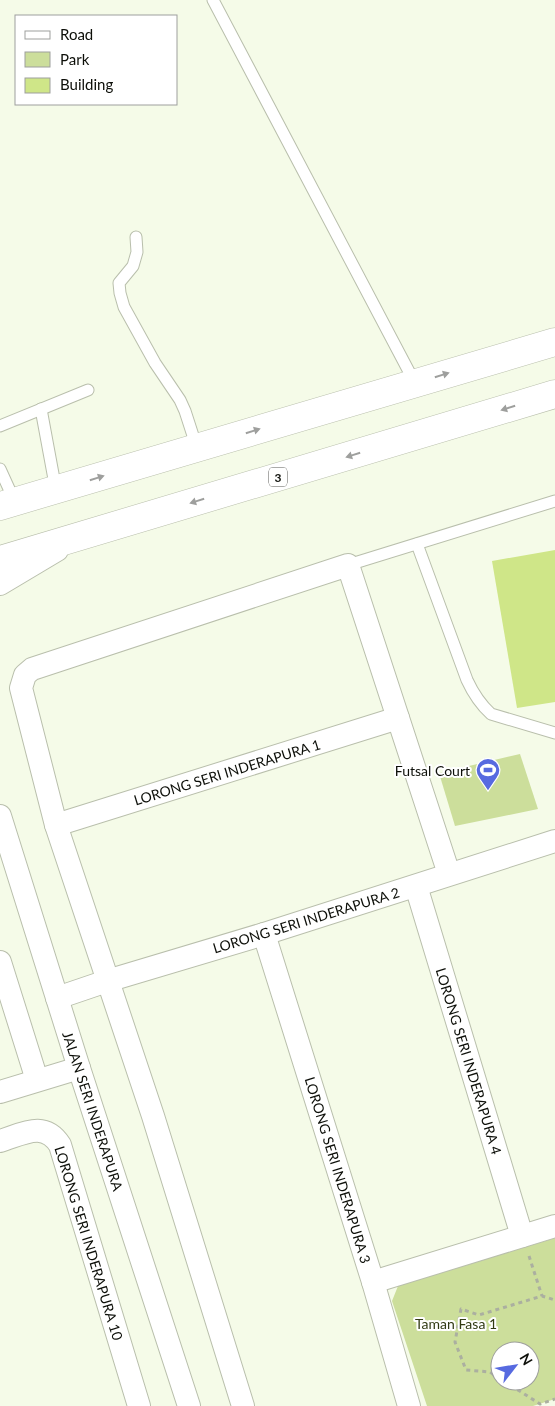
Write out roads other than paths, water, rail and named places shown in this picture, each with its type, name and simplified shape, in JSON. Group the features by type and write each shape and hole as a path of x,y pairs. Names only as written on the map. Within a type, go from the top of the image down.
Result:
{"highway":[{"path":"7,504 555,342"},
{"name":"3","path":"0,560 555,394"}],"street":[{"path":"0,584 84,535"},
{"path":"243,1406 153,1116 56,825 21,688 25,675 32,669 348,565 449,874"},
{"name":"LORONG SERI INDERAPURA 1","path":"56,825 398,718"},
{"name":"JALAN SERI INDERAPURA","path":"0,816 8,874 57,998 189,1406"},
{"name":"LORONG SERI INDERAPURA 2","path":"57,998 555,841"},
{"name":"LORONG SERI INDERAPURA 4","path":"416,886 522,1236"},
{"name":"LORONG SERI INDERAPURA 3","path":"264,934 373,1282 409,1406"},
{"path":"2,973 37,1080"},
{"path":"0,1092 79,1068"},
{"name":"LORONG SERI INDERAPURA 10","path":"0,1141 40,1130 48,1132 60,1145 139,1406"},
{"path":"373,1282 555,1226"}],"lane":[{"path":"212,0 415,383"},
{"path":"136,237 137,252 133,266 119,283 124,307 151,355 180,400 197,448"},
{"path":"0,426 88,390"},
{"path":"41,409 56,490"},
{"path":"0,469 7,504"},
{"path":"348,565 555,501"},
{"path":"417,544 467,680 483,707 491,714 555,733"}],"place":[{"name":"Futsal Court","path":"488,791"}],"park label":[{"name":"Taman Fasa 1","path":"456,1323"}]}
